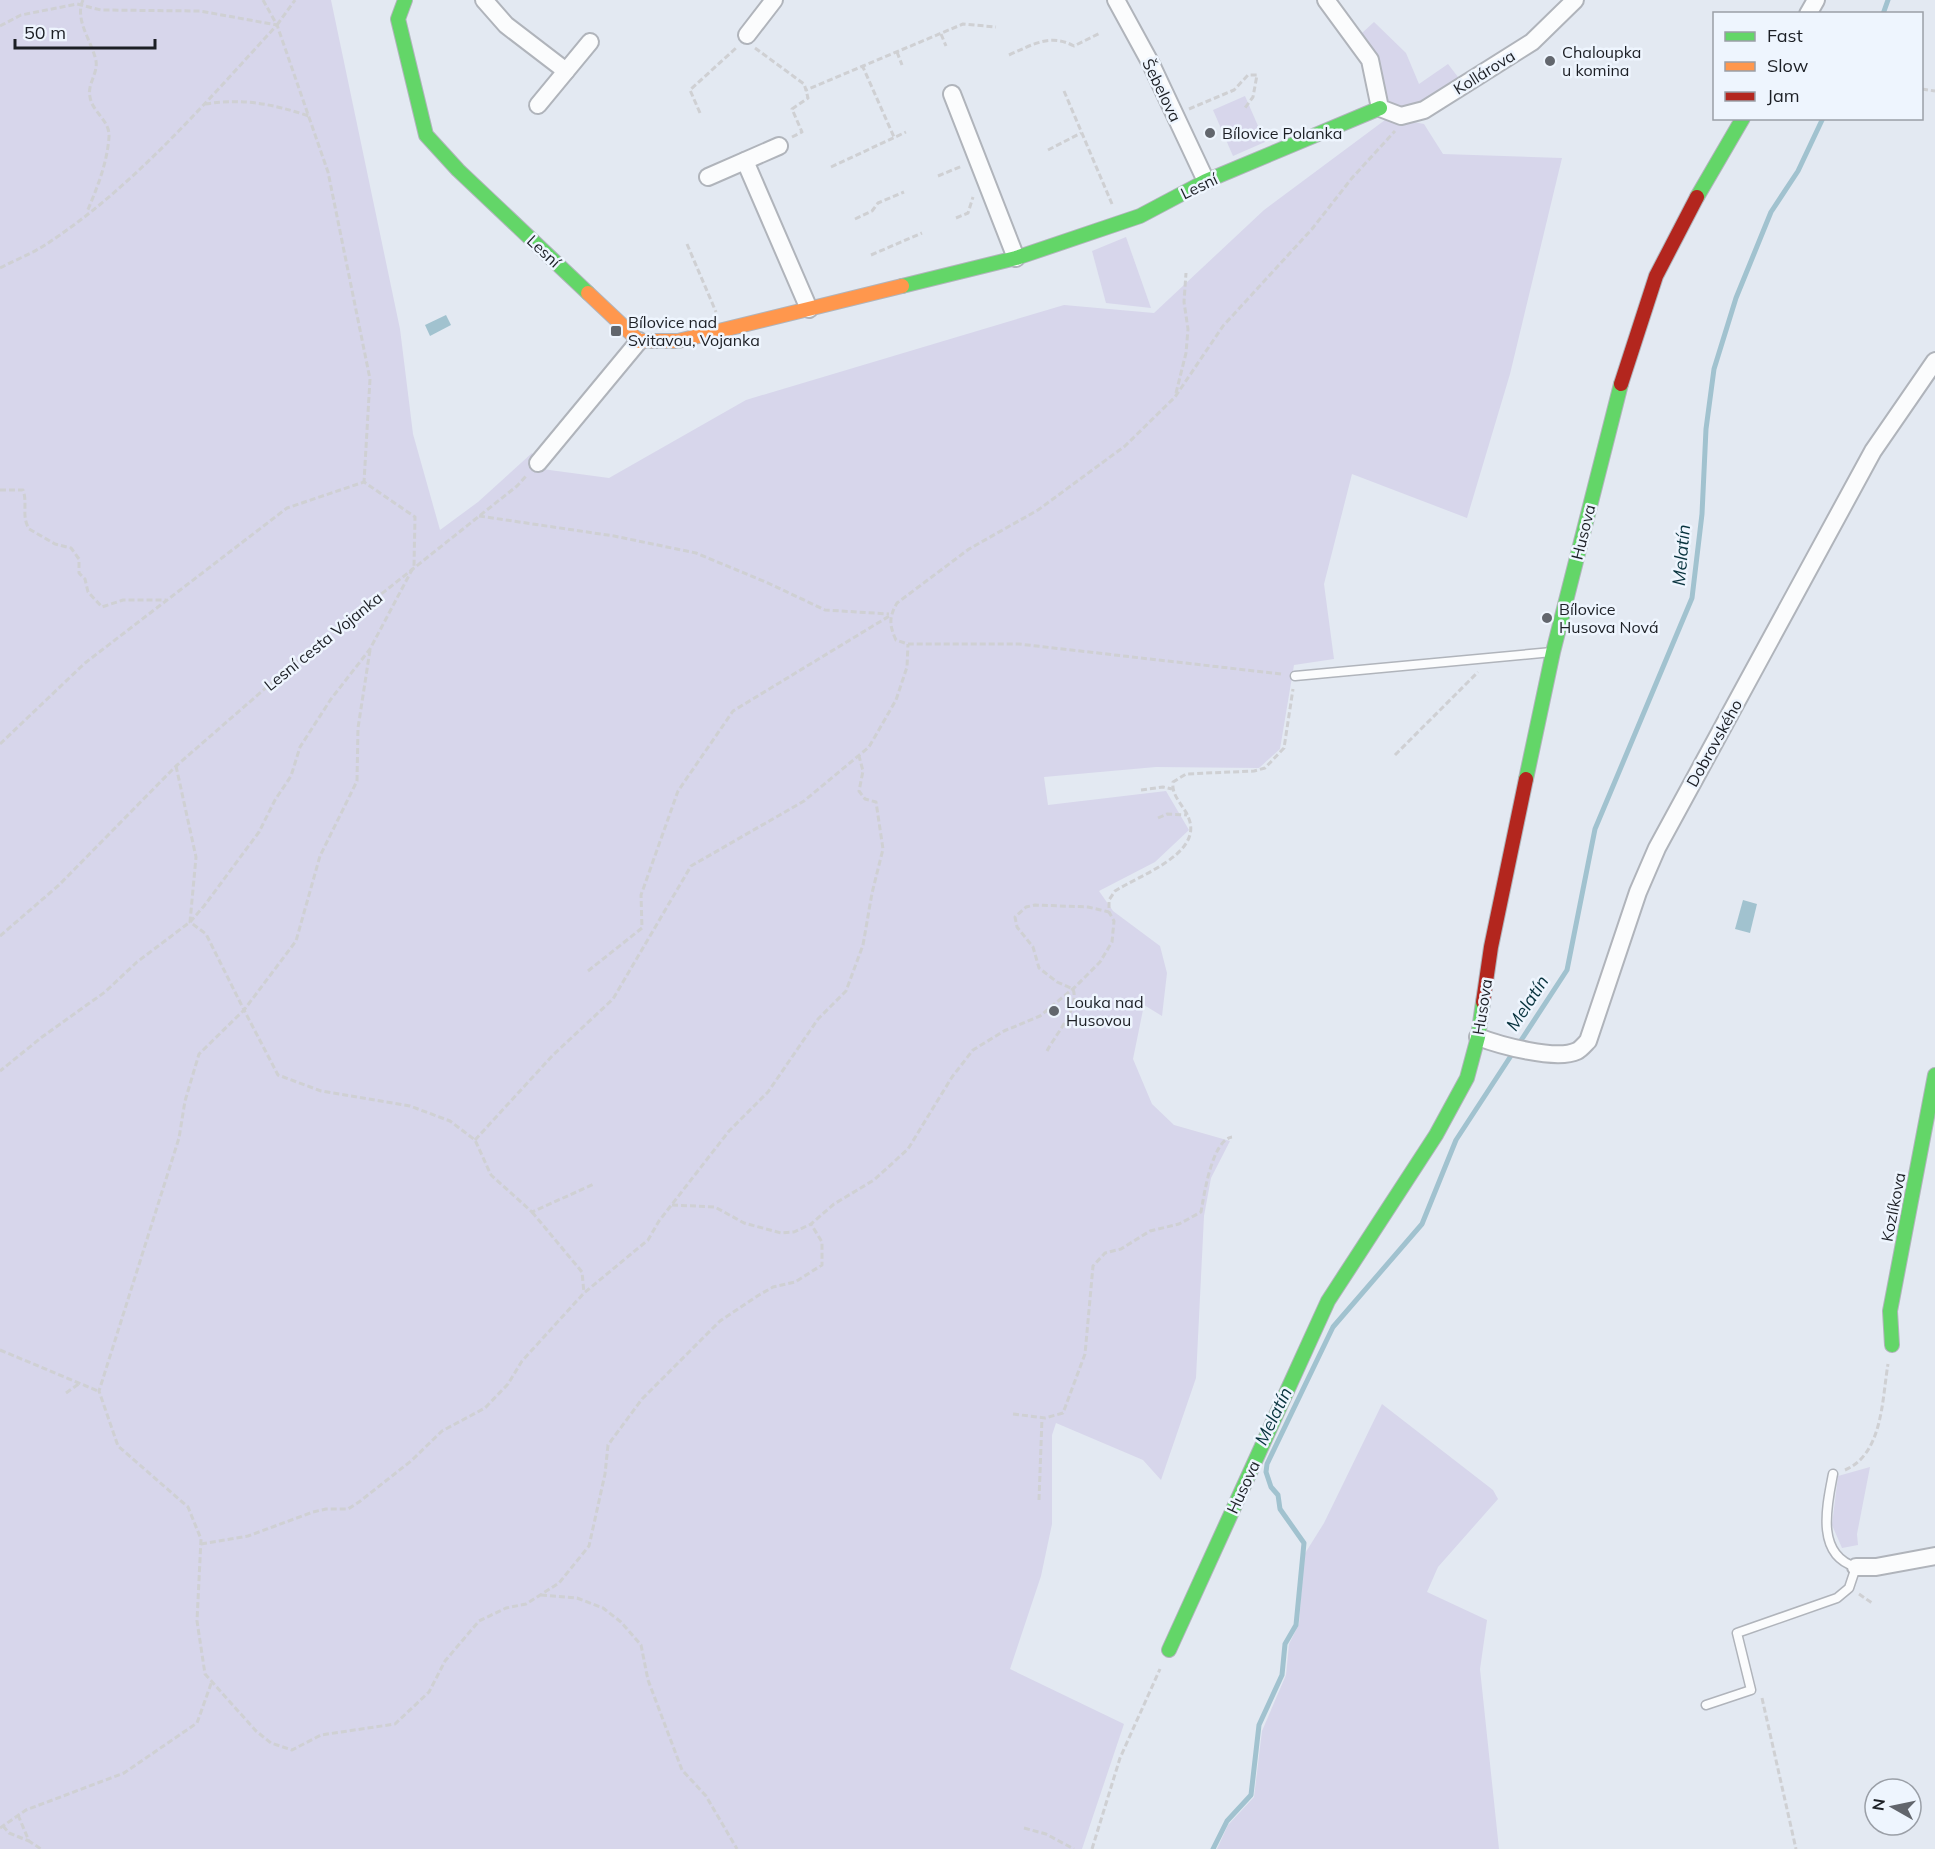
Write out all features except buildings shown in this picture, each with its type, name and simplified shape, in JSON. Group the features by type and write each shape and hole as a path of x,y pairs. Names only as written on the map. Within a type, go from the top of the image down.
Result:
{"street":[{"name":"Lesní","path":"405,0 398,19 426,135 458,170 639,341 678,341 1016,258 1140,216 1206,181 1380,108"},
{"path":"484,0 506,25 566,71"},
{"path":"745,37 774,0"},
{"name":"Šebelova","path":"1116,0 1151,64 1206,181"},
{"path":"1326,0 1370,60 1380,108 1401,116"},
{"name":"Kollárova","path":"1401,116 1424,110 1532,42 1575,0"},
{"path":"538,105 590,42"},
{"path":"952,94 1016,258"},
{"name":"Husova","path":"1169,1650 1328,1301 1436,1135 1467,1078 1478,1037 1491,947 1553,652 1617,395 1656,276 1690,206 1742,120"},
{"path":"708,177 779,146"},
{"path":"745,161 809,309"},
{"path":"538,463 639,341"},
{"name":"Dobrovského","path":"1478,1037 1506,1048 1563,1054 1577,1051 1588,1041 1638,892 1657,848 1873,451 1935,362"},
{"name":"Kozlíkova","path":"1892,1345 1890,1311 1935,1075"},
{"path":"1856,1567 1876,1567 1935,1556"}],"lane":[{"path":"1295,675 1553,652"},
{"path":"1706,1705 1751,1690 1737,1633 1837,1598 1849,1588 1856,1567 1842,1561 1828,1537 1826,1518 1833,1474"}],"path":[{"path":"263,0 277,25 328,172 370,380 364,482"},
{"path":"0,268 57,236 127,180 204,104 277,25 294,0"},
{"path":"0,26 21,15 82,2 100,10 200,11 277,25"},
{"path":"82,2 81,24 89,36 97,67 89,89 90,100 106,120 110,135 101,182 87,213"},
{"path":"806,90 963,24 996,27"},
{"path":"1009,55 1046,39 1063,40 1074,46 1100,33"},
{"path":"941,34 946,46"},
{"path":"700,113 690,90 745,37 804,84 806,90 808,98 792,109 802,132 779,146"},
{"path":"897,52 902,65"},
{"path":"862,65 894,138"},
{"path":"1185,111 1234,90 1248,75 1257,75 1252,97 1245,108"},
{"path":"1064,91 1115,211"},
{"path":"204,104 221,102 271,104 309,116"},
{"path":"672,1205 715,1207 744,1223 781,1233 794,1232 811,1224 822,1213 874,1180 902,1157 952,1077 973,1050 1004,1031 1029,1022 1073,989 1110,948 1114,921 1109,912 1109,900 1115,891 1181,853 1189,843 1192,831 1187,815 1172,789 1173,782 1186,774 1254,771 1264,768 1284,748 1295,675 1019,644 908,644 896,640 890,627 891,615 897,603 969,549 1038,510 1125,446 1175,397 1223,326 1312,229 1352,178 1394,135 1401,116"},
{"path":"831,167 906,132"},
{"path":"1048,150 1081,133"},
{"path":"938,176 969,163"},
{"path":"855,219 872,211 878,202 904,192"},
{"path":"956,218 969,213 973,195 981,192"},
{"path":"871,255 922,233"},
{"path":"687,244 720,322"},
{"path":"1175,397 1186,353 1188,329 1184,302 1186,273"},
{"name":"Lesní cesta Vojanka","path":"0,936 60,885 176,766 291,666 517,486 538,463"},
{"path":"0,1071 42,1036 105,992 137,962 190,922 259,832 274,800 291,776 300,747 331,699 370,649 414,566 414,517 364,482"},
{"path":"0,744 85,663 288,508 364,482"},
{"path":"0,490 23,490 26,502 23,513 29,529 55,544 71,548 79,559 80,573 85,579 88,592 102,607 123,600 168,600"},
{"path":"479,516 614,536 696,554 768,583 825,610 891,615"},
{"path":"588,971 642,927 641,895 678,790 733,711 891,615"},
{"path":"475,1140 553,1055 614,999 691,866 804,801 869,747 896,700 907,668 908,644"},
{"path":"370,649 358,728 357,781 320,856 296,941 244,1010 199,1054 185,1101 179,1138 99,1391 107,1420 118,1446 188,1508 201,1544 197,1621 205,1674 256,1731 271,1743 292,1750 321,1735 395,1724 429,1692 445,1661 479,1621 506,1608 526,1604 559,1583 589,1546 605,1474 608,1445 642,1399 720,1321 773,1287 795,1282 822,1265 822,1242 811,1224"},
{"path":"1395,755 1492,658"},
{"path":"201,1544 248,1536 313,1512 326,1509 348,1509 359,1502 411,1461 442,1431 485,1408 508,1384 522,1361 585,1293 648,1240 658,1221 729,1131 768,1092 818,1019 846,991 864,945 872,893 884,849 876,802 865,799 859,791 862,771 859,756"},
{"path":"176,766 196,857 190,922"},
{"path":"1142,790 1163,787 1172,789"},
{"path":"1158,818 1167,814 1187,815"},
{"path":"1047,1051 1071,1009 1075,993 1073,989 1057,982 1039,968 1033,947 1017,927 1015,916 1026,907 1035,905 1088,907 1109,912"},
{"path":"190,922 206,934 278,1075 321,1091 410,1106 450,1122 475,1140 491,1175 532,1212 582,1272 585,1293"},
{"path":"1013,1414 1042,1418 1057,1417 1063,1413 1085,1354 1093,1266 1105,1253 1121,1249 1150,1231 1179,1224 1201,1212 1216,1154 1222,1144 1232,1137"},
{"path":"532,1212 594,1184"},
{"path":"1833,1474 1861,1460 1872,1442 1892,1345"},
{"path":"0,1350 99,1391"},
{"path":"66,1392 80,1383"},
{"path":"1039,1500 1042,1418"},
{"path":"539,1595 577,1598 603,1608 621,1622 641,1645 648,1680 682,1770 706,1796 737,1849"},
{"path":"1092,1849 1120,1758 1169,1650"},
{"path":"41,1849 1,1827 18,1815 124,1773 168,1743 197,1723 212,1682"},
{"path":"1751,1690 1763,1698 1796,1849"},
{"path":"18,1815 29,1841"},
{"path":"1024,1828 1047,1834 1074,1849"}],"shaded area":[{"path":"0,0 331,0 400,329 413,434 440,530 478,502 532,453 542,469 609,478 746,400 1064,305 1154,313 1264,210 1389,117 1424,124 1443,154 1562,158 1510,374 1467,518 1352,474 1324,584 1334,659 1294,665 1280,749 1259,768 1156,767 1044,777 1048,805 1166,791 1189,830 1155,862 1099,891 1113,911 1160,946 1167,973 1162,1016 1144,1005 1133,1059 1152,1104 1174,1125 1230,1141 1211,1178 1204,1216 1196,1378 1161,1480 1143,1460 1056,1423 1052,1435 1052,1524 1041,1576 1010,1669 1124,1724 1082,1849 0,1849"},
{"path":"1374,22 1406,53 1419,84 1448,64 1461,81 1423,103 1402,107 1394,105 1385,93 1376,54 1361,34"},
{"path":"1245,96 1265,142 1233,156 1213,110"},
{"path":"1126,237 1151,308 1106,303 1092,251"},
{"path":"446,315 451,325 430,336 425,325"},
{"path":"1743,900 1757,904 1750,933 1735,929"},
{"path":"1382,1404 1493,1490 1498,1499 1438,1567 1427,1592 1487,1620 1480,1669 1499,1849 1217,1849 1228,1825 1254,1797 1262,1731 1286,1675 1289,1644 1299,1624 1304,1555 1324,1523"},
{"path":"1870,1467 1857,1534 1858,1545 1842,1548 1832,1525 1838,1476"}],"waterway":[{"name":"Melatín","path":"1884,12 1888,0"},
{"name":"Melatín","path":"1213,1849 1227,1821 1251,1795 1259,1725 1282,1675 1285,1644 1296,1625 1304,1543 1280,1509 1278,1495 1271,1487 1266,1472 1267,1464 1333,1327 1422,1224 1456,1140 1567,970 1595,829 1692,598 1702,514 1706,429 1714,369 1736,298 1771,212 1798,171 1822,120"}],"traffic: fast":[{"path":"405,0 398,19 426,135 458,170 588,293"},
{"path":"902,286 1016,258 1140,216 1206,181 1380,108"},
{"path":"1697,197 1742,120"},
{"path":"1526,779 1553,652 1621,384"},
{"path":"1169,1650 1328,1301 1436,1135 1467,1078 1478,1037 1483,1002"},
{"path":"1892,1345 1890,1311 1935,1075"}],"traffic: slow":[{"path":"588,293 639,341 678,341 902,286"}],"traffic: jam":[{"path":"1621,384 1656,276 1697,197"},
{"path":"1483,1002 1491,947 1526,779"}],"place":[{"name":"Chaloupka u komina","path":"1550,61"},
{"name":"Bílovice Polanka","path":"1210,133"},
{"name":"Bílovice nad Svitavou, Vojanka","path":"616,331"},
{"name":"Bílovice Husova Nová","path":"1547,618"},
{"name":"Louka nad Husovou","path":"1054,1011"}]}
